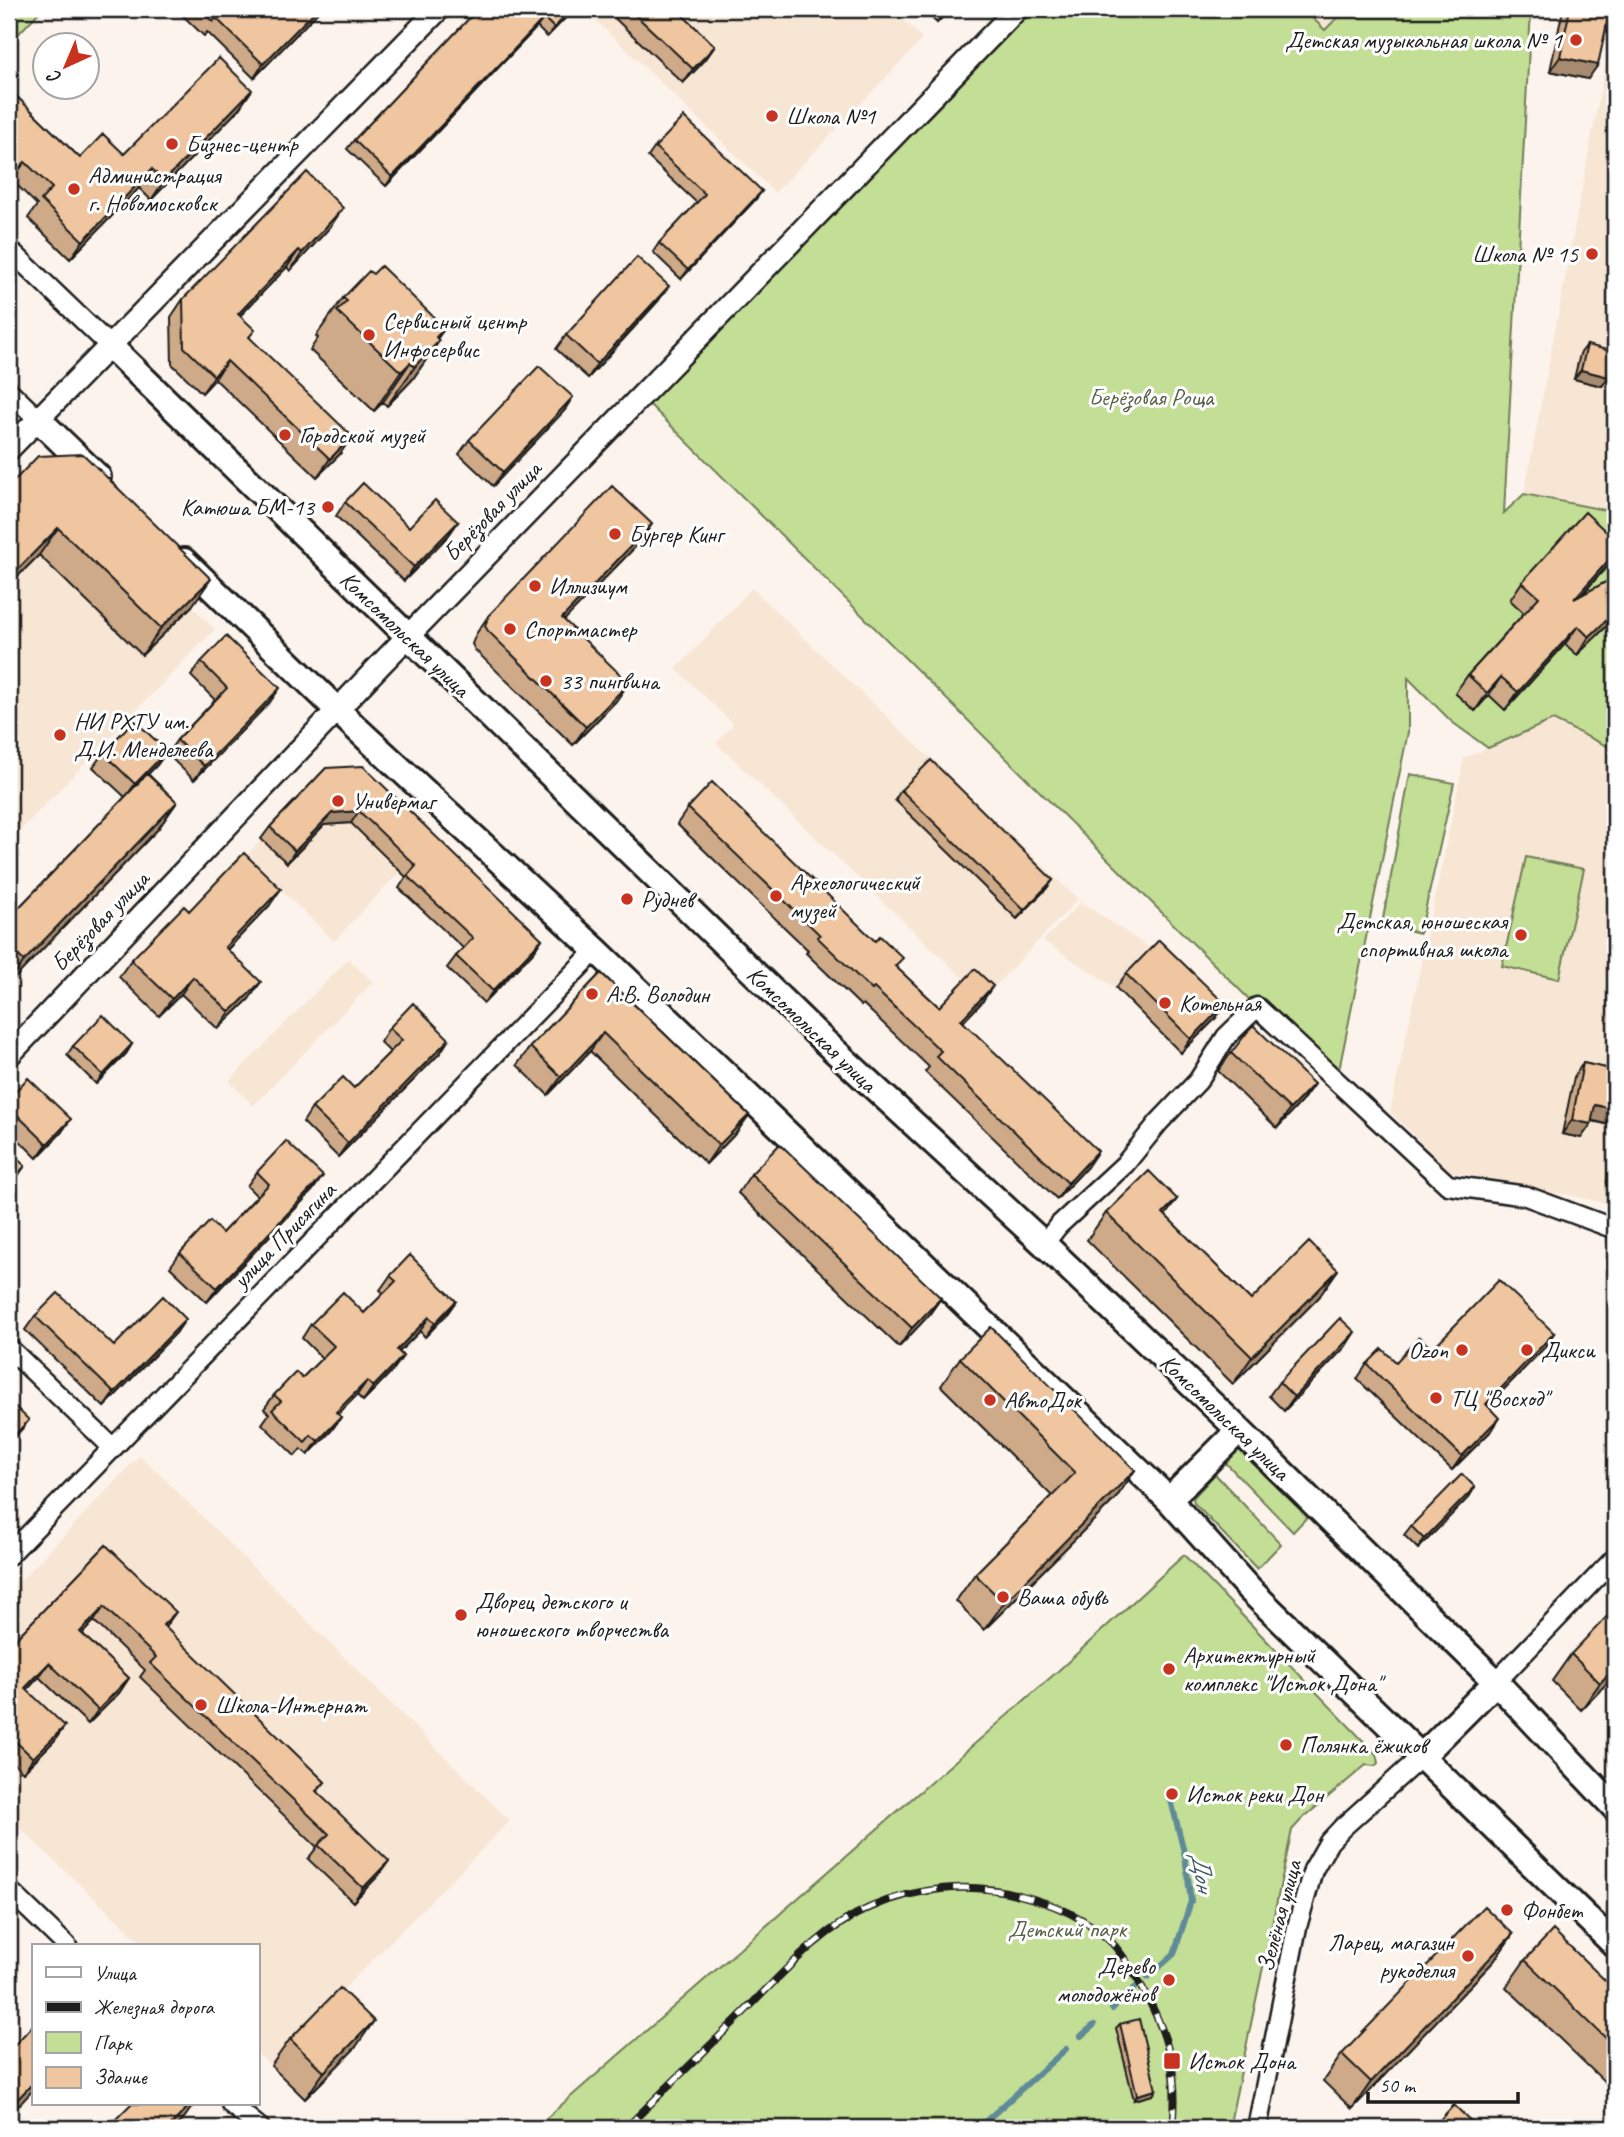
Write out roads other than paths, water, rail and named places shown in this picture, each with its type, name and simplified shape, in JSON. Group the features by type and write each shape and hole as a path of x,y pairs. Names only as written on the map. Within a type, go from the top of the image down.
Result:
{"main road":[{"name":"Комсомольская улица","path":"109,345 825,1042 1044,1244 1239,1430 1496,1682 1615,1808"},
{"path":"38,419 118,496"},
{"path":"168,545 338,710 596,950 1169,1500 1249,1589 1615,1945"},
{"path":"1169,1500 1239,1430"},
{"path":"1422,1756 1496,1682"}],"street":[{"path":"9,449 439,9"},
{"name":"Берёзовая улица","path":"9,1055 407,637 1017,9"},
{"name":"Комсомольская улица","path":"9,249 109,345"},
{"path":"9,391 38,419"},
{"name":"улица Присягина","path":"9,1555 596,950"},
{"path":"1044,1244 1058,1226 1125,1164 1159,1122 1198,1082 1226,1037 1256,1007 1448,1185 1526,1196 1615,1229"},
{"path":"9,1348 112,1447"},
{"path":"1496,1682 1615,1558"},
{"name":"Зелёная улица","path":"1257,2128 1297,1927 1313,1870 1329,1842 1343,1827 1422,1756"},
{"path":"9,1890 65,1944"},
{"path":"233,2106 260,2128"}],"waterway":[{"name":"Дон","path":"1148,1977 1174,1954 1191,1901 1185,1856 1171,1800"},
{"name":"Дон","path":"1112,2009 1136,1987"},
{"name":"Дон","path":"1081,2036 1094,2025"},
{"name":"Дон","path":"978,2128 1066,2049"}],"railway":[{"path":"626,2128 789,1967 835,1928 869,1908 905,1895 962,1888 1000,1891 1057,1907 1091,1926 1116,1948 1142,1987 1165,2038 1173,2072 1173,2128"}],"place":[{"name":"Детская музыкальная школа № 1","path":"1576,40"},
{"name":"Школа №1","path":"772,116"},
{"name":"Бизнес-центр","path":"172,144"},
{"name":"Администрация г. Новомосковск","path":"74,189"},
{"name":"Школа № 15","path":"1592,254"},
{"name":"Сервисный центр Инфосервис","path":"369,335"},
{"name":"Городской музей","path":"285,435"},
{"name":"Катюша БМ-13","path":"328,507"},
{"name":"Бургер Кинг","path":"615,534"},
{"name":"Иллизиум","path":"535,586"},
{"name":"Спортмастер","path":"510,629"},
{"name":"33 пингвина","path":"546,681"},
{"name":"НИ РХТУ им. Д.И. Менделеева","path":"60,735"},
{"name":"Универмаг","path":"338,801"},
{"name":"Археологический музей","path":"776,896"},
{"name":"Руднев","path":"627,899"},
{"name":"Детская, юношеская спортивная школа","path":"1521,935"},
{"name":"А.В. Володин","path":"592,994"},
{"name":"Котельная","path":"1165,1003"},
{"name":"Ozon","path":"1462,1350"},
{"name":"Дикси","path":"1527,1350"},
{"name":"ТЦ \"Восход\"","path":"1436,1398"},
{"name":"АвтоДок","path":"990,1400"},
{"name":"Ваша обувь","path":"1003,1597"},
{"name":"Дворец детского и юношеского творчества","path":"461,1615"},
{"name":"Архитектурный комплекс \"Исток Дона\"","path":"1169,1669"},
{"name":"Школа-Интернат","path":"201,1705"},
{"name":"Полянка ёжиков","path":"1286,1745"},
{"name":"Исток реки Дон","path":"1172,1794"},
{"name":"Фонбет","path":"1507,1910"},
{"name":"Ларец, магазин рукоделия","path":"1468,1956"},
{"name":"Дерево молодожёнов","path":"1169,1980"},
{"name":"Исток Дона","path":"1172,2061"}],"park label":[{"name":"Берёзовая Роща","path":"1151,397"},
{"name":"Детский парк","path":"1067,1929"}]}
